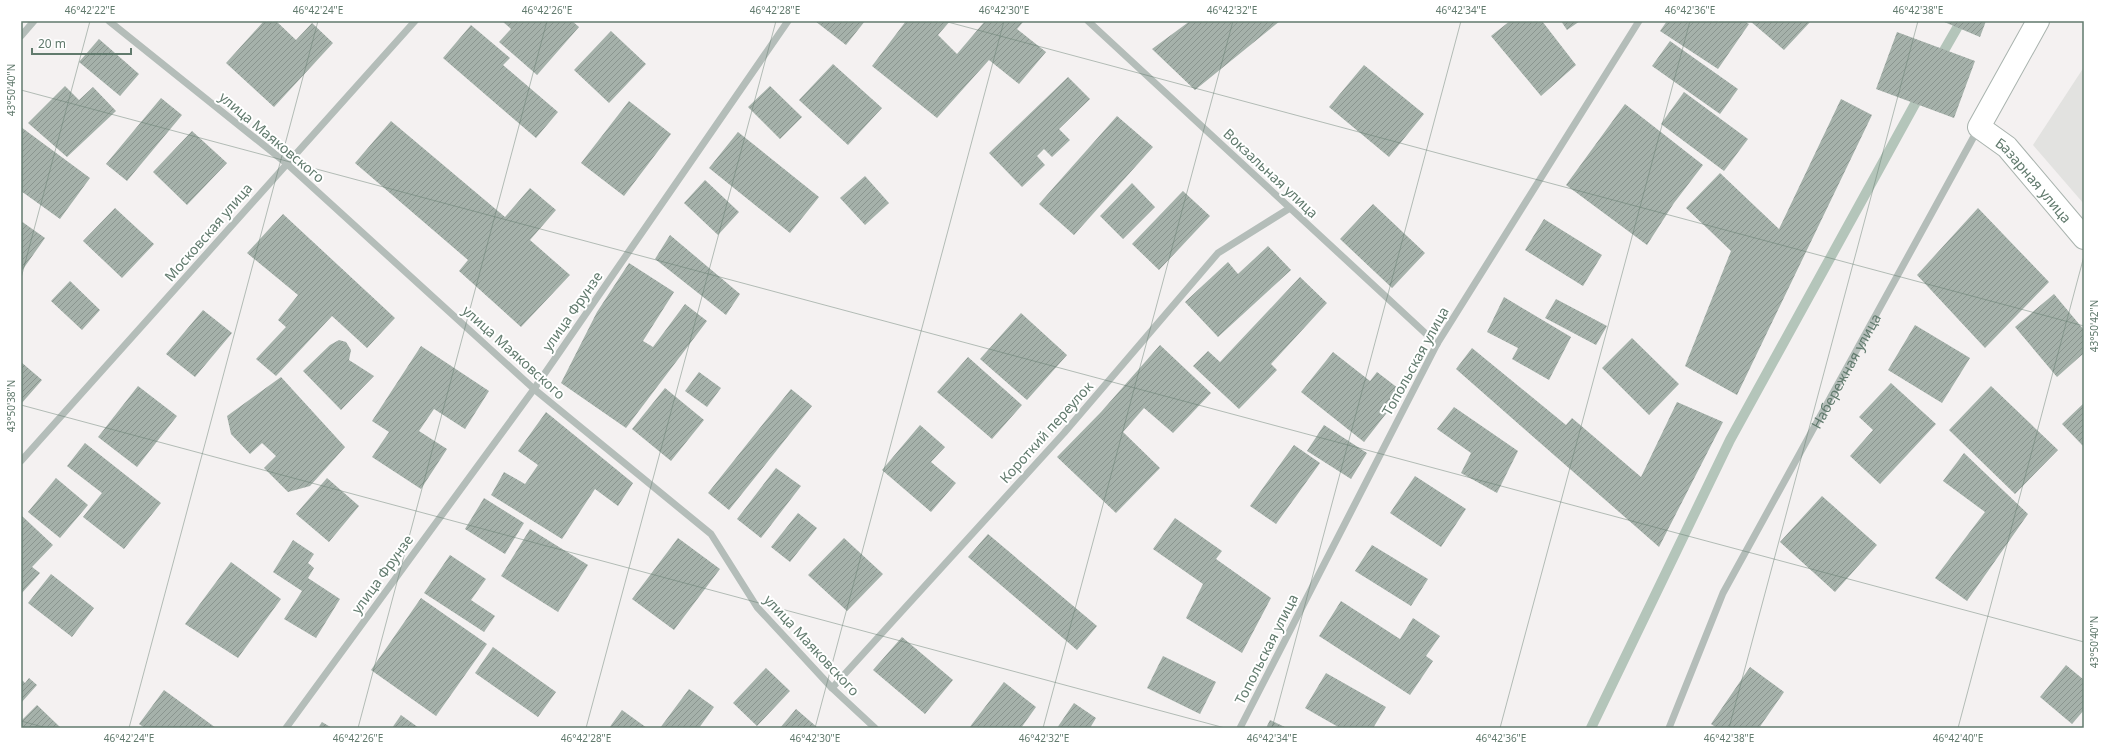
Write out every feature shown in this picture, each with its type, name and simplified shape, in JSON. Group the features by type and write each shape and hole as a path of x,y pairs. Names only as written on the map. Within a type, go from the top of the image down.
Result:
{"main road":[{"name":"Набережная улица","path":"1979,127 2038,21"},
{"name":"Базарная улица","path":"1979,127 2007,147 2084,238"}],"street":[{"path":"21,36 34,21"},
{"name":"улица Маяковского","path":"109,21 286,163 534,389 711,534 756,607 832,688 874,728"},
{"name":"Московская улица","path":"21,461 34,449 286,163 415,21"},
{"name":"улица Фрунзе","path":"286,728 534,389 788,21"},
{"name":"Вокзальная улица","path":"1088,21 1437,344"},
{"name":"Топольская улица","path":"1240,728 1437,344 1639,21"},
{"name":"Набережная улица","path":"1669,728 1723,593 1979,127"},
{"name":"Короткий переулок","path":"832,688 1064,433 1218,253 1290,208"}],"shaded area":[{"path":"2084,67 2084,204 2033,145"}],"building":[{"path":"264,21 276,21 296,40 312,23 333,43 274,107 226,63"},
{"path":"502,21 572,21 579,27 537,75 499,42 511,29"},
{"path":"815,21 865,21 846,45"},
{"path":"906,21 950,21 938,35 957,54 985,21 1024,21 1017,29 1046,52 1019,84 989,60 937,118 872,66"},
{"path":"1190,21 1280,21 1195,90 1152,49"},
{"path":"1510,21 1542,21 1576,65 1541,96 1491,36"},
{"path":"1561,21 1580,21 1567,30"},
{"path":"1667,21 1744,21 1749,24 1718,69 1660,31"},
{"path":"1750,21 1811,21 1784,50"},
{"path":"1942,21 1986,21 1980,37"},
{"path":"471,25 510,58 503,65 558,112 536,138 443,58"},
{"path":"611,31 646,64 609,103 574,70"},
{"path":"1897,32 1975,61 1954,118 1876,89"},
{"path":"99,39 139,74 120,96 79,62"},
{"path":"1670,41 1738,89 1720,114 1652,66"},
{"path":"833,64 882,108 848,145 799,100"},
{"path":"1364,65 1424,114 1389,157 1329,107"},
{"path":"1068,77 1090,99 1059,129 1070,140 1052,157 1044,149 1037,156 1045,165 1022,187 989,153"},
{"path":"65,86 79,100 93,87 116,111 67,157 28,123"},
{"path":"770,86 802,117 780,139 748,107"},
{"path":"1684,92 1748,139 1724,171 1661,124"},
{"path":"161,98 182,115 127,181 106,164"},
{"path":"1841,99 1872,115 1737,395 1685,366 1731,251 1686,208 1720,173 1779,229"},
{"path":"629,101 671,134 624,196 581,163"},
{"path":"1625,104 1703,165 1674,203 1647,245 1566,185"},
{"path":"1117,116 1153,147 1074,235 1039,204"},
{"path":"391,121 505,217 530,188 556,210 530,240 570,275 521,327 459,271 468,260 355,163"},
{"path":"21,127 90,178 60,219 21,191"},
{"path":"192,131 227,163 187,205 153,172"},
{"path":"738,132 819,197 790,233 709,168"},
{"path":"865,176 889,203 865,225 840,198"},
{"path":"705,180 739,212 718,235 684,203"},
{"path":"1132,183 1155,207 1123,239 1100,216"},
{"path":"1183,191 1210,216 1159,270 1132,244"},
{"path":"1373,204 1425,253 1392,288 1340,239"},
{"path":"115,208 154,244 122,278 83,241"},
{"path":"1978,208 2049,282 1985,348 1917,275"},
{"path":"283,214 395,318 367,348 332,316 276,376 256,359 286,327 278,320 298,295 247,253"},
{"path":"1544,219 1602,255 1583,286 1525,250"},
{"path":"21,221 45,238 21,272"},
{"path":"670,235 740,294 726,315 655,259"},
{"path":"1268,246 1291,270 1218,337 1185,302 1228,262 1238,274"},
{"path":"629,263 674,292 643,341 653,347 685,304 707,321 626,428 561,383 597,312"},
{"path":"1300,277 1327,303 1271,364 1277,370 1239,409 1193,366 1208,351 1220,362"},
{"path":"70,281 100,310 82,330 51,301"},
{"path":"2054,294 2084,330 2084,353 2057,377 2015,327"},
{"path":"1504,297 1571,337 1549,380 1512,359 1518,348 1487,332"},
{"path":"1556,299 1607,326 1596,345 1545,318"},
{"path":"203,310 232,333 195,377 166,354"},
{"path":"1021,313 1067,355 1027,400 980,359"},
{"path":"1915,325 1970,358 1942,403 1888,370"},
{"path":"1632,338 1679,384 1649,415 1602,368"},
{"path":"339,340 346,342 351,350 349,360 374,376 341,410 303,371 330,345"},
{"path":"1160,345 1211,393 1173,433 1144,408 1123,432 1160,468 1116,513 1057,457 1101,412"},
{"path":"421,346 489,391 465,429 434,409 419,431 447,449 421,489 372,457 389,432 372,421"},
{"path":"1472,348 1566,425 1572,418 1641,477 1677,402 1723,422 1659,547 1456,369"},
{"path":"1333,352 1370,381 1377,372 1403,392 1364,442 1301,392"},
{"path":"968,357 1022,405 992,439 937,392"},
{"path":"21,362 42,380 21,404"},
{"path":"699,372 721,388 707,407 685,391"},
{"path":"281,377 345,447 310,486 288,492 264,468 276,456 262,443 250,454 231,434 227,416"},
{"path":"1891,383 1936,424 1880,484 1850,456 1873,430 1859,417"},
{"path":"138,386 177,416 137,467 98,437"},
{"path":"1991,386 2058,450 2015,494 1949,430"},
{"path":"665,388 704,420 671,461 632,429"},
{"path":"791,389 812,406 729,510 708,493"},
{"path":"2084,403 2084,447 2062,424"},
{"path":"1454,407 1518,451 1497,493 1461,473 1471,453 1437,429"},
{"path":"546,412 633,483 618,506 595,489 562,539 491,495 504,472 525,484 538,465 518,451"},
{"path":"920,425 945,447 931,462 956,483 931,512 882,470"},
{"path":"1324,425 1367,453 1351,479 1307,451"},
{"path":"85,443 161,503 124,549 83,517 102,493 67,466"},
{"path":"1294,445 1320,463 1276,524 1250,506"},
{"path":"1964,453 2028,514 1967,601 1935,578 1985,512 1943,481"},
{"path":"776,468 801,486 761,538 737,519"},
{"path":"1415,476 1466,509 1441,547 1390,513"},
{"path":"56,478 88,505 60,538 28,512"},
{"path":"327,478 359,506 329,542 296,514"},
{"path":"1822,496 1877,545 1835,592 1780,542"},
{"path":"484,498 524,523 505,554 465,529"},
{"path":"798,513 817,528 790,562 771,547"},
{"path":"21,515 53,545 32,567 40,573 21,594"},
{"path":"1175,518 1222,551 1216,559 1271,598 1242,653 1186,618 1203,584 1153,549"},
{"path":"530,529 588,565 558,612 501,576"},
{"path":"988,534 1097,626 1077,650 968,557"},
{"path":"678,538 720,569 674,630 632,599"},
{"path":"844,538 883,574 847,611 808,575"},
{"path":"293,540 314,554 308,563 314,568 308,578 340,599 316,638 284,619 302,591 273,572"},
{"path":"1372,545 1428,579 1411,606 1355,571"},
{"path":"450,555 486,579 471,600 495,616 484,632 424,593"},
{"path":"231,562 281,599 238,658 185,624"},
{"path":"51,574 94,608 72,637 28,603"},
{"path":"421,598 487,644 436,716 371,670"},
{"path":"1341,601 1400,639 1413,618 1440,636 1426,656 1433,661 1410,695 1319,636"},
{"path":"902,637 953,680 925,714 873,670"},
{"path":"493,647 556,692 538,717 475,673"},
{"path":"1163,656 1216,682 1200,714 1147,688"},
{"path":"2066,665 2084,680 2084,710 2072,724 2040,697"},
{"path":"1750,667 1784,692 1759,728 1717,728 1711,724"},
{"path":"766,668 790,691 757,726 733,703"},
{"path":"1326,673 1386,707 1373,728 1340,728 1305,708"},
{"path":"29,678 37,685 21,703 21,679 25,683"},
{"path":"1004,682 1036,707 1021,728 969,728"},
{"path":"689,689 714,707 699,728 660,728"},
{"path":"164,690 216,728 145,728 139,724"},
{"path":"1074,703 1096,718 1090,728 1057,728"},
{"path":"37,705 61,728 21,728 21,721"},
{"path":"796,709 818,728 780,728"},
{"path":"622,710 647,728 609,728"},
{"path":"401,715 419,728 392,728"},
{"path":"1270,720 1287,728 1266,728"},
{"path":"322,722 332,728 318,728"}],"waterway":[{"path":"1938,61 1961,21"},
{"path":"1591,728 1730,440 1921,93"}]}
